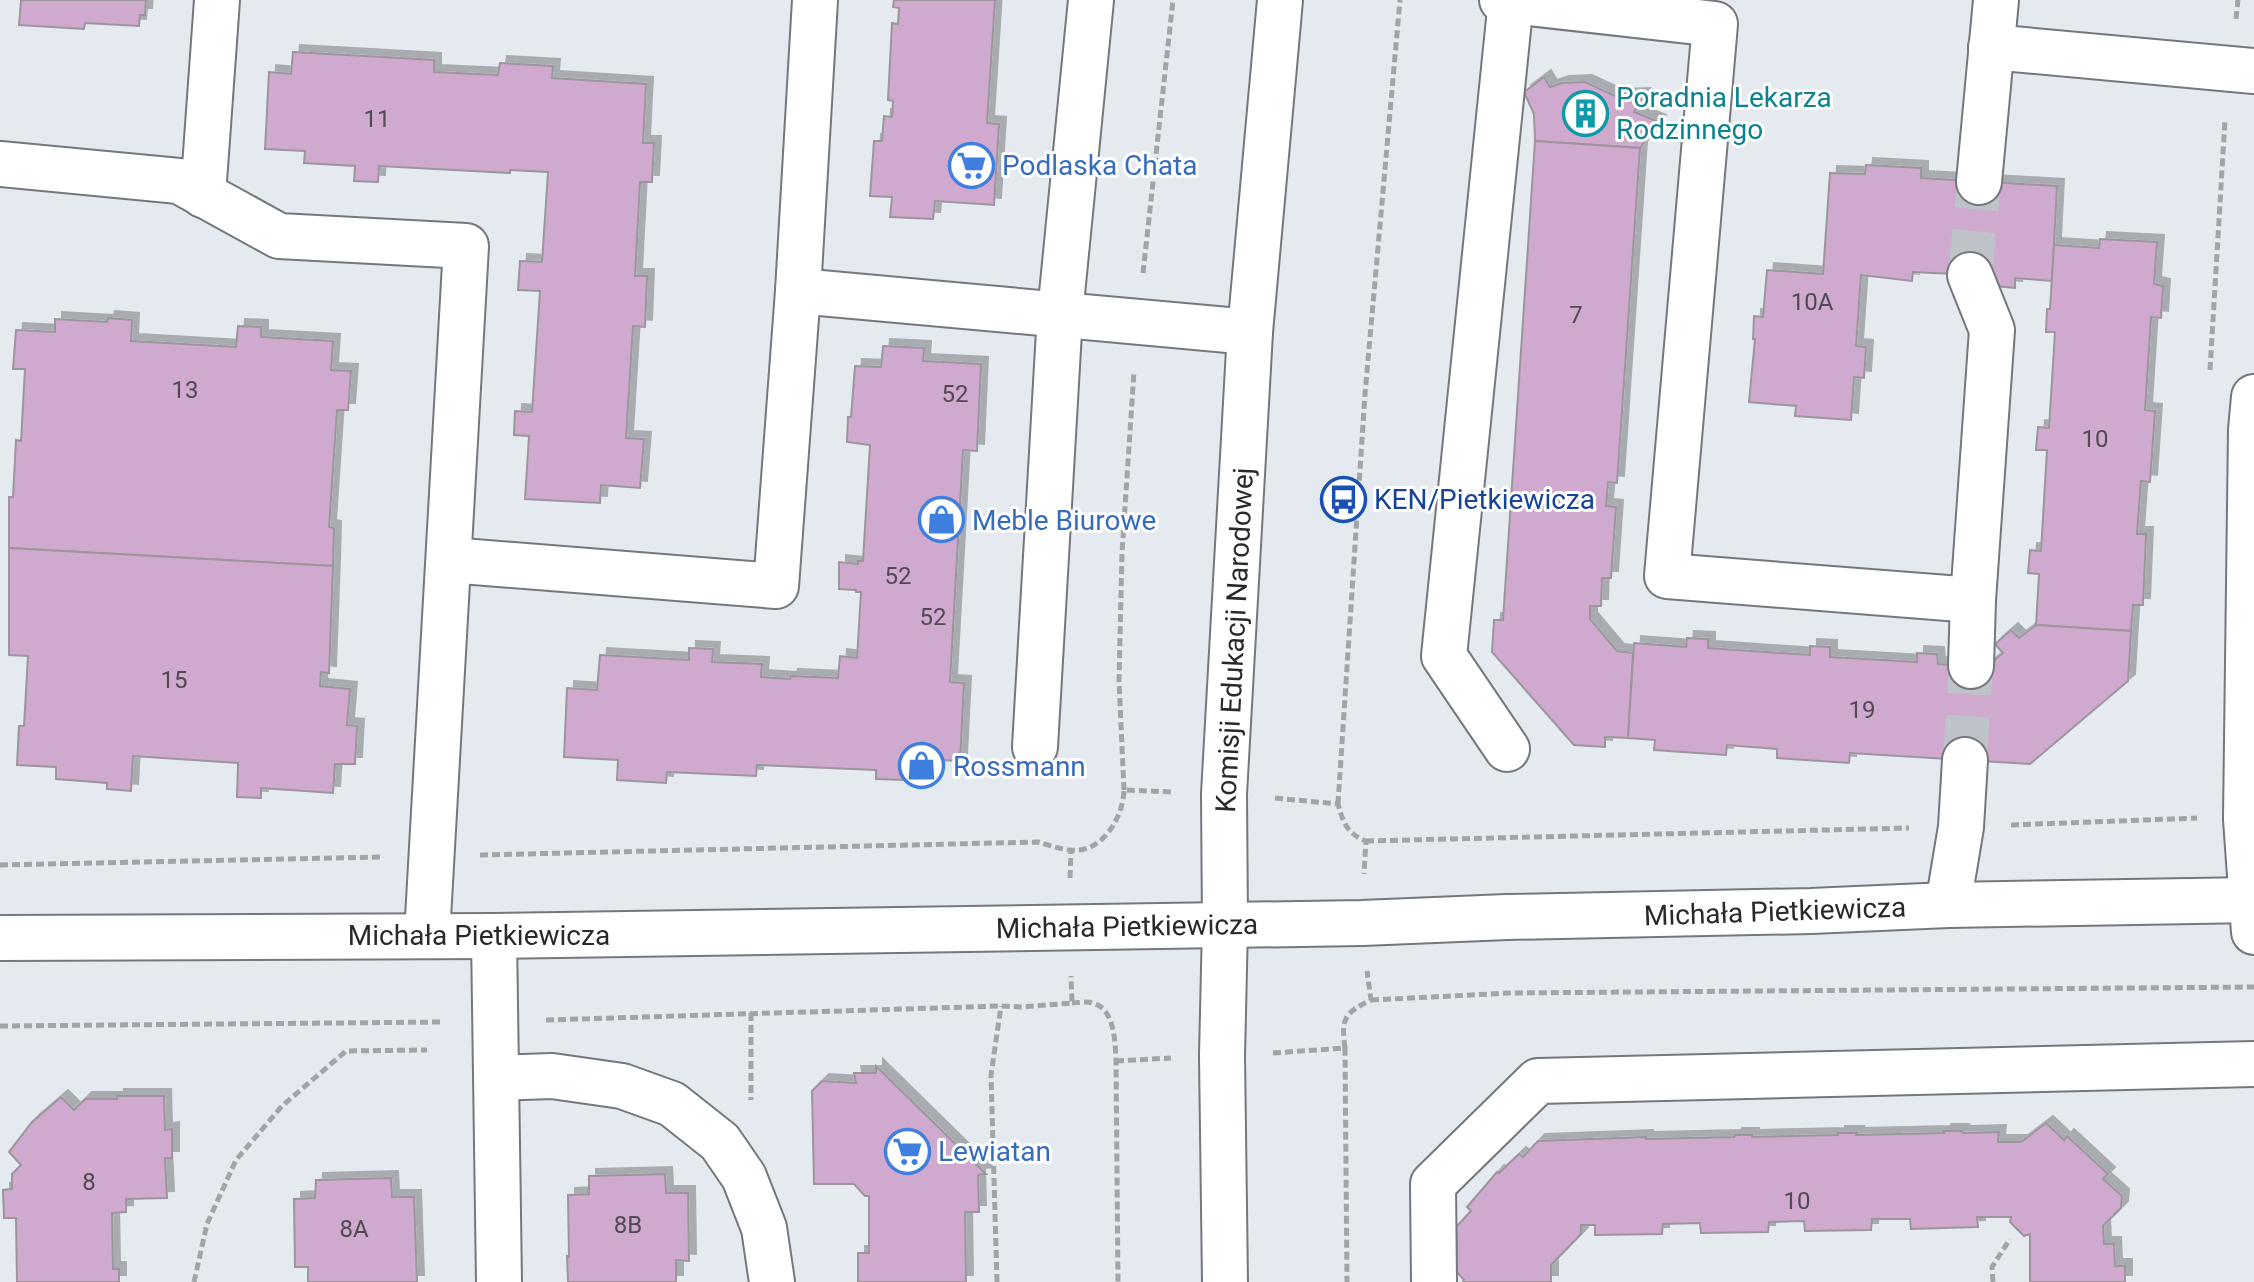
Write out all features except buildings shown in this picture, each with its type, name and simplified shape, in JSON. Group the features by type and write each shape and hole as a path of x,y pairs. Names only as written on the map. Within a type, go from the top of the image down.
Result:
{"street":[{"path":"203,195 217,0"},
{"path":"449,560 776,586 815,0"},
{"path":"1035,747 1060,314 1091,0"},
{"name":"Komisji Edukacji Narodowej","path":"1225,1282 1222,1056 1224,794 1250,332 1280,0"},
{"path":"1502,0 1716,12 1667,576 1973,600"},
{"path":"1507,749 1444,656 1511,0"},
{"path":"1979,182 1996,0"},
{"path":"1991,47 2254,71"},
{"path":"0,164 179,181 279,236 466,246 427,936"},
{"path":"1970,275 1992,330 1971,666"},
{"path":"798,291 1250,332"},
{"path":"2253,910 2246,819 2254,397"},
{"path":"1948,905 1961,827 1965,760"},
{"name":"Michała Pietkiewicza","path":"0,938 494,936 1362,923 1948,905 2253,910"},
{"path":"494,936 499,1282"},
{"path":"1434,1282 1433,1184 1538,1081 2254,1064"},
{"path":"497,1078 552,1076 622,1086 672,1104 720,1142 744,1177 764,1228 772,1282"}],"path":[{"path":"0,865 1038,842 1071,851 1089,848 1105,836 1124,806 1119,681 1122,553 1138,322 1173,0"},
{"path":"1400,0 1365,394 1338,804 1344,825 1355,837 1366,841 1961,827 2190,817 2246,819"},
{"path":"1124,790 1185,792"},
{"path":"1265,798 1338,804"},
{"path":"1363,884 1366,841"},
{"path":"1071,851 1072,1003"},
{"path":"1366,960 1371,1000"},
{"path":"1347,1282 1345,1048 1342,1028 1348,1015 1371,1000 1510,993 2254,987"},
{"path":"0,1026 496,1021 1022,1007 1090,1002 1102,1007 1110,1019 1114,1034 1118,1282"},
{"path":"997,1282 991,1075 1001,1006"},
{"path":"1116,1061 1345,1048"},
{"path":"194,1282 207,1224 236,1160 282,1106 346,1051 427,1050"},
{"path":"1993,1282 1992,1267 2010,1239"}],"tunnel":[{"path":"1970,275 1979,182"},
{"path":"1965,760 1971,666"}],"place":[{"name":"Poradnia Lekarza Rodzinnego","path":"1585,113"},
{"name":"Podlaska Chata","path":"971,165"},
{"name":"KEN/Pietkiewicza","path":"1343,499"},
{"name":"Meble Biurowe","path":"941,520"},
{"name":"Rossmann","path":"922,766"},
{"name":"Lewiatan","path":"907,1151"}]}
